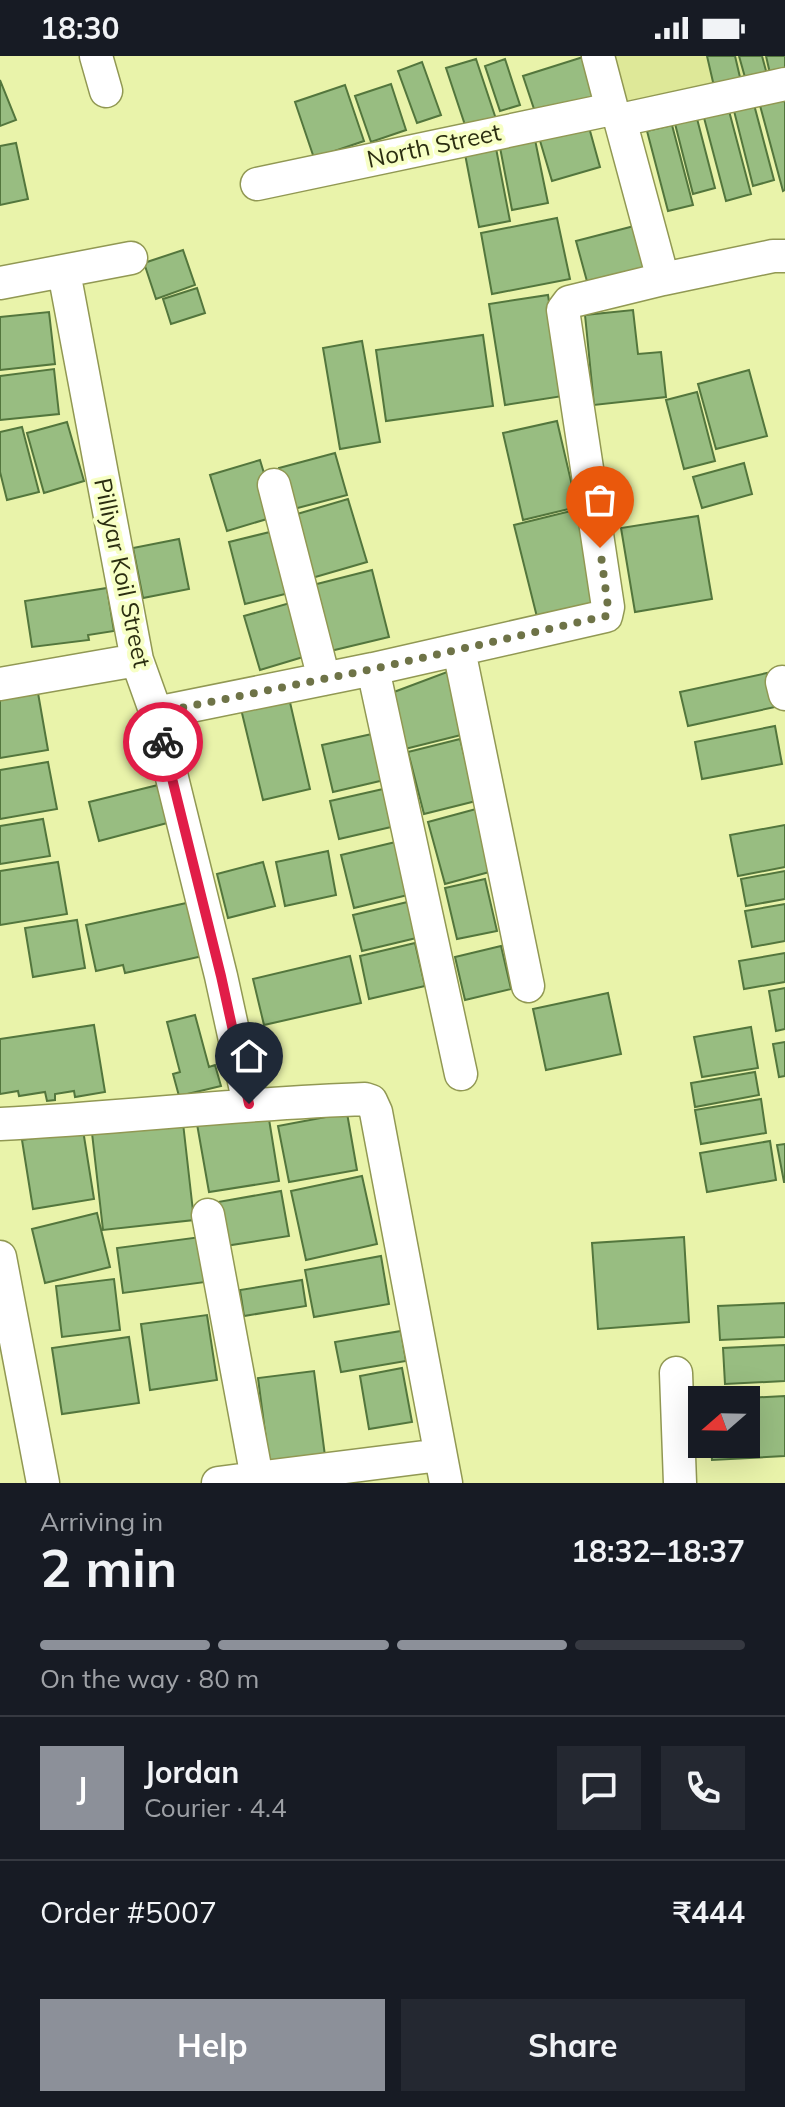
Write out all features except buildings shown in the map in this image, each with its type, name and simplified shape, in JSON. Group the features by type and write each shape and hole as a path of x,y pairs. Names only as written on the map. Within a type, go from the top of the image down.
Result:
{"street":[{"path":"96,56 106,91"},
{"path":"598,56 663,279"},
{"name":"North Street","path":"257,184 785,84"},
{"path":"156,713 603,618 608,612 563,310 569,302 663,279 785,256"},
{"path":"0,283 131,258"},
{"name":"Pilliyar Koil Street","path":"64,272 137,660 156,713 249,1104"},
{"path":"274,485 324,679"},
{"path":"469,648 536,978"},
{"path":"0,684 137,660"},
{"path":"373,669 461,1074"},
{"path":"0,1124 109,1118 249,1104 365,1099 374,1105 443,1469 257,1478 218,1483"},
{"path":"208,1215 257,1478"},
{"path":"0,1257 10,1356 43,1483"},
{"path":"676,1373 680,1483"}],"shaded area":[{"path":"609,56 785,56 785,83 625,114"}],"way so far":[{"path":"163,742 156,713 373,669 606,616 608,607 600,548"}],"route":[{"path":"163,742 249,1104"}]}
